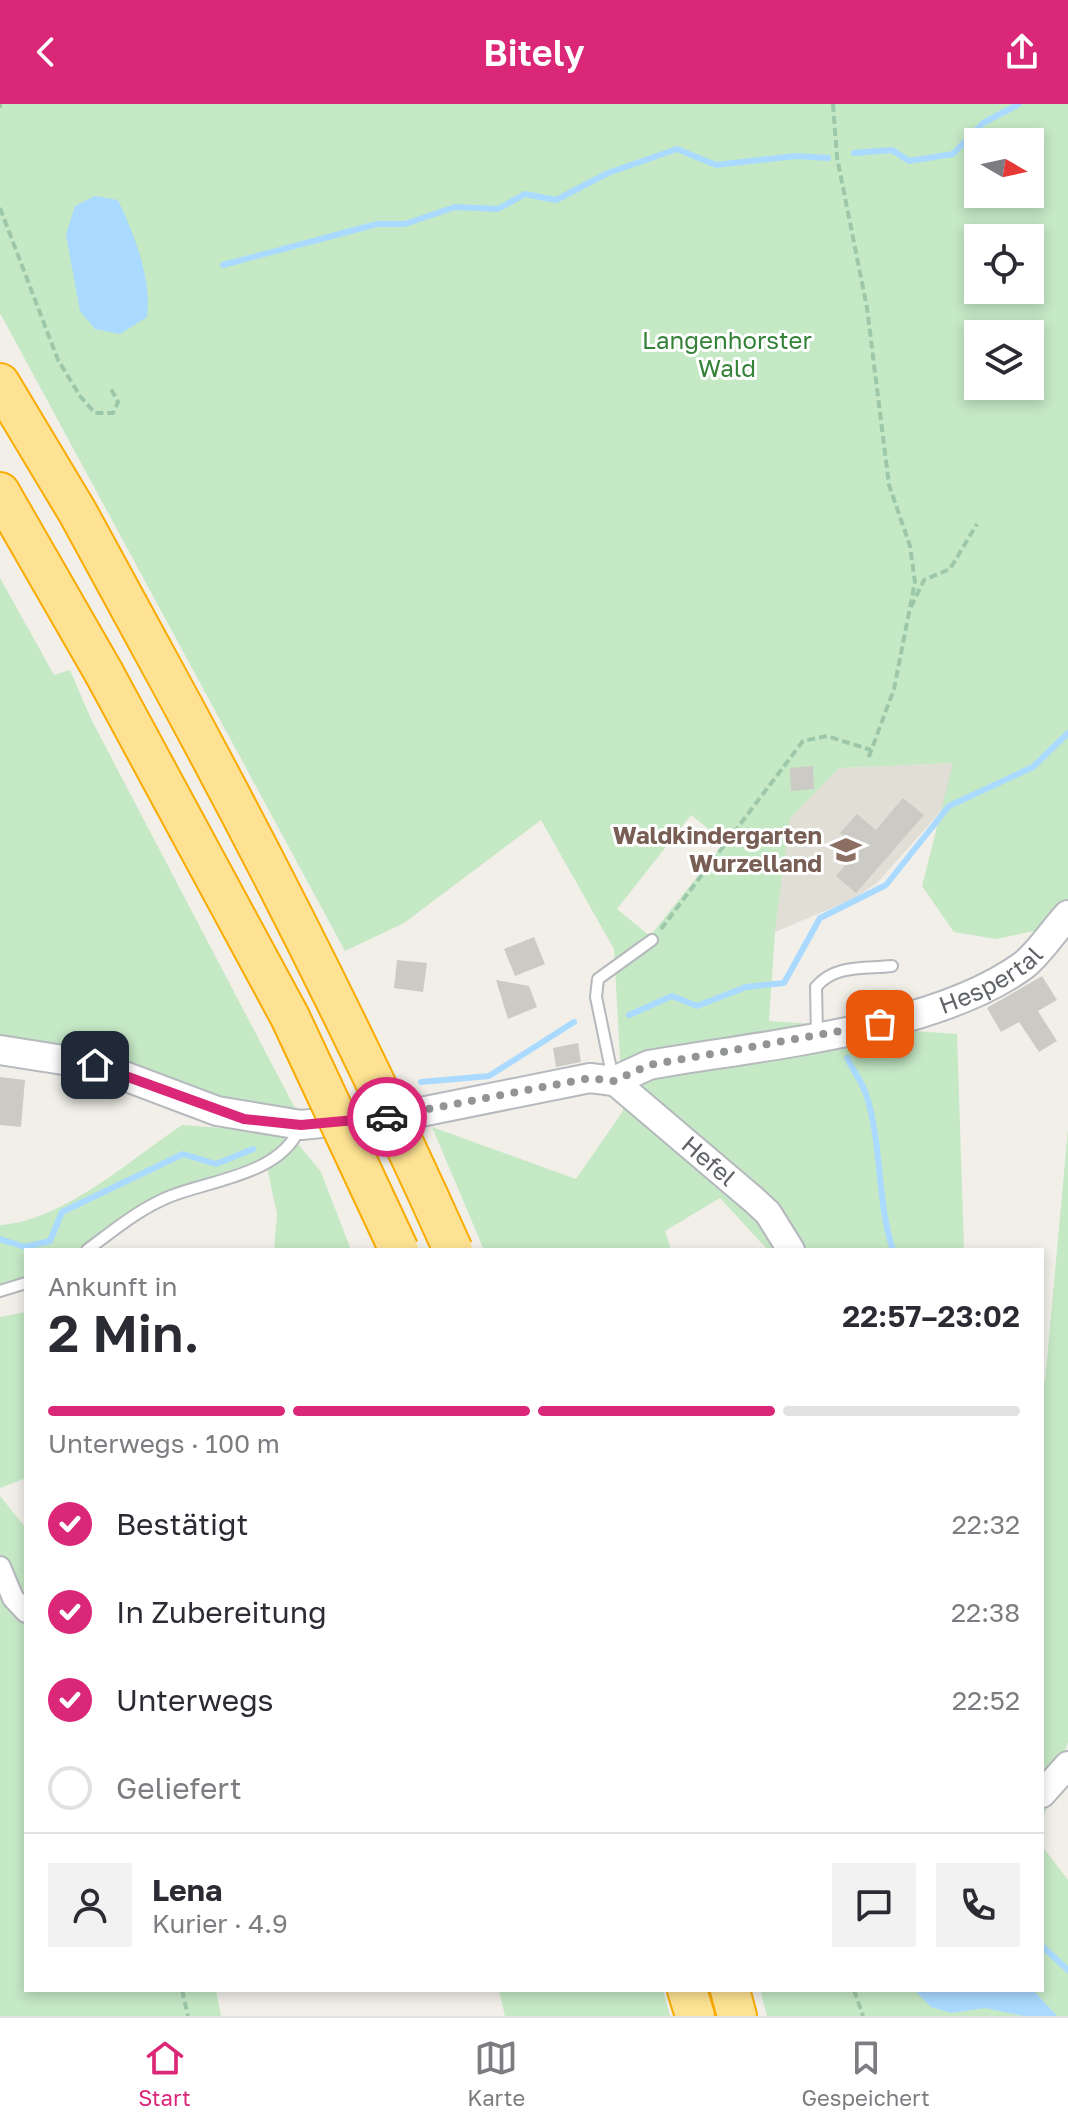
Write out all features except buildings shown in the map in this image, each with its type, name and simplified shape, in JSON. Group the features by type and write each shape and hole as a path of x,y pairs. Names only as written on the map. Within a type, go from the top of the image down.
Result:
{"highway":[{"path":"0,383 78,513 241,812 400,1131 452,1248"},
{"path":"0,492 104,673 290,1017 398,1248"},
{"path":"688,1992 695,2016"},
{"path":"731,1992 737,2016"}],"main road":[{"name":"Hespertal","path":"614,1081 649,1065 880,1024 957,1001 1025,964 1068,915"},
{"path":"0,1050 95,1065 217,1111 301,1125 411,1114 590,1078 614,1081"}],"street":[{"name":"Hefel","path":"614,1081 754,1200 790,1248"},
{"path":"0,1567 13,1598 24,1610"},
{"path":"1044,1792 1068,1765"}],"lane":[{"path":"614,1081 596,997 598,979 652,940"},
{"path":"817,1036 816,987 824,977 837,971 892,966"},
{"path":"90,1248 131,1218 170,1196 213,1184 274,1159 294,1141 301,1125"},
{"path":"0,1291 24,1284"}],"path":[{"path":"833,104 837,157 867,308 889,485 910,546 915,582 894,689 868,759"},
{"path":"0,208 58,360 80,396 95,413 113,413 118,402 110,387"},
{"path":"907,616 924,580 950,569 977,524"},
{"path":"652,940 803,741 827,736 872,751"},
{"path":"182,1992 188,2016"},
{"path":"855,1992 863,2016"}],"shaded area":[{"name":"Waldkindergarten Wurzelland","path":"954,763 941,811 877,883 853,899 775,932 790,818 839,768"}],"green space":[{"name":"Langenhorster Wald","path":"0,104 1068,104 1068,924 996,939 954,932 922,886 953,763 839,768 790,818 775,932 769,1021 957,1034 964,1248 766,1248 720,1198 665,1231 670,1248 483,1248 432,1127 576,1179 623,1111 614,949 541,820 404,923 345,951 0,313","holes":["691,815 725,842 650,936 617,909"]},
{"path":"0,578 54,675 70,670 91,719 298,1114 0,1050"},
{"path":"182,1125 289,1133 321,1172 350,1248 274,1248 277,1214 265,1158 174,1190 86,1248 24,1248 24,1282 0,1290 0,1225 48,1213 118,1171"},
{"path":"1068,1129 1068,1742 1044,1816 1044,1381"},
{"path":"24,1312 24,1479 0,1488 0,1317"},
{"path":"0,1496 24,1526 24,1992 216,1992 221,2016 0,2016"},
{"path":"1044,1849 1068,1880 1068,2016 767,2016 761,1992 1044,1992"},
{"path":"499,1992 664,1992 670,2016 505,2016"}],"water":[{"path":"95,196 118,200 136,242 147,287 147,317 120,334 95,329 80,311 66,235 75,206"},
{"path":"916,1992 1035,1992 1057,2016 1024,2016 985,2008 951,2013 931,2007"}],"waterway":[{"path":"854,153 892,150 909,161 953,154 983,123 1019,104"},
{"path":"223,265 377,224 405,224 455,207 498,209 525,194 556,200 608,173 677,149 716,165 796,156 828,158"},
{"path":"629,1015 672,996 697,1006 746,987 784,983 820,918 886,885 949,806 1033,767 1068,733"},
{"path":"421,1082 489,1076 574,1022"},
{"path":"847,1058 865,1092 872,1116 884,1213 892,1248"},
{"path":"0,1239 25,1247 50,1241 62,1212 183,1154 216,1164 253,1149"},
{"path":"1044,1948 1068,1970"}],"way so far":[{"path":"387,1117 590,1078 614,1081 649,1065 880,1024"}],"place":[{"name":"Waldkindergarten Wurzelland","path":"846,850"}],"route":[{"path":"95,1065 244,1119 301,1125 387,1117"}]}
